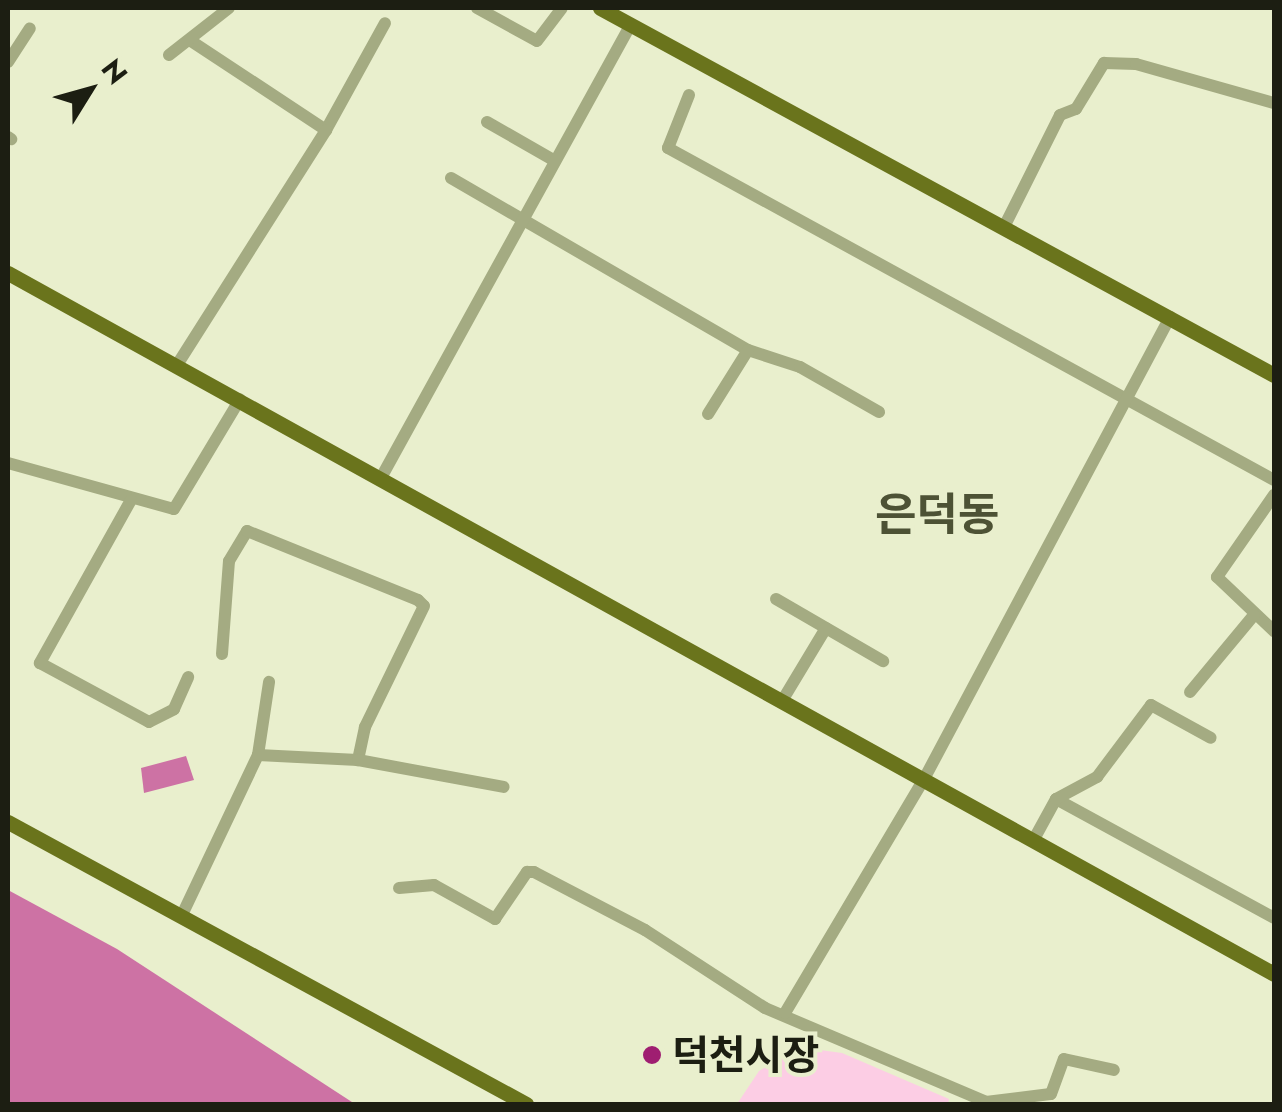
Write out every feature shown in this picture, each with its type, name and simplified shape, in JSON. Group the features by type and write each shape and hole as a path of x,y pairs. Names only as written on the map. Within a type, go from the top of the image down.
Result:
{"main road":[{"path":"600,8 1274,375"},
{"path":"8,273 382,476 1274,974"},
{"path":"8,822 526,1104"}],"street":[{"path":"169,55 229,8"},
{"path":"477,8 537,41 562,8"},
{"path":"178,365 326,130 385,23"},
{"path":"382,476 631,24"},
{"path":"8,62 30,28"},
{"path":"191,41 326,130"},
{"path":"1004,227 1060,115 1076,109 1104,63 1136,64 1274,103"},
{"path":"688,95 668,148 1274,480"},
{"path":"487,122 555,161"},
{"path":"451,178 521,224 748,350 800,366 878,412"},
{"path":"784,1013 923,781 1170,318"},
{"path":"708,414 748,350"},
{"path":"8,464 174,509 240,399"},
{"path":"1274,496 1218,569 1220,584 1274,631"},
{"path":"131,500 40,663 150,722 174,709 188,677"},
{"path":"222,654 229,561 247,531 418,600 424,606 366,727 358,760"},
{"path":"776,599 883,661"},
{"path":"1190,692 1254,615"},
{"path":"782,701 826,628"},
{"path":"182,914 258,755 269,682"},
{"path":"1033,841 1056,798 1097,777 1151,704 1211,738"},
{"path":"258,755 358,760 504,787"},
{"path":"1056,798 1274,918"},
{"path":"400,888 434,885 495,919 527,872 534,872 645,930 764,1008 784,1013 986,1102 1051,1094 1064,1060 1114,1070"}],"shaded area":[{"path":"186,756 194,780 144,793 141,768"},
{"path":"8,890 117,949 355,1104 8,1104"},
{"path":"798,1047 842,1053 949,1099 948,1104 737,1104 759,1071"}],"place":[{"name":"덕천시장","path":"652,1055"}],"district":[{"name":"은덕동","path":"937,515"}]}
